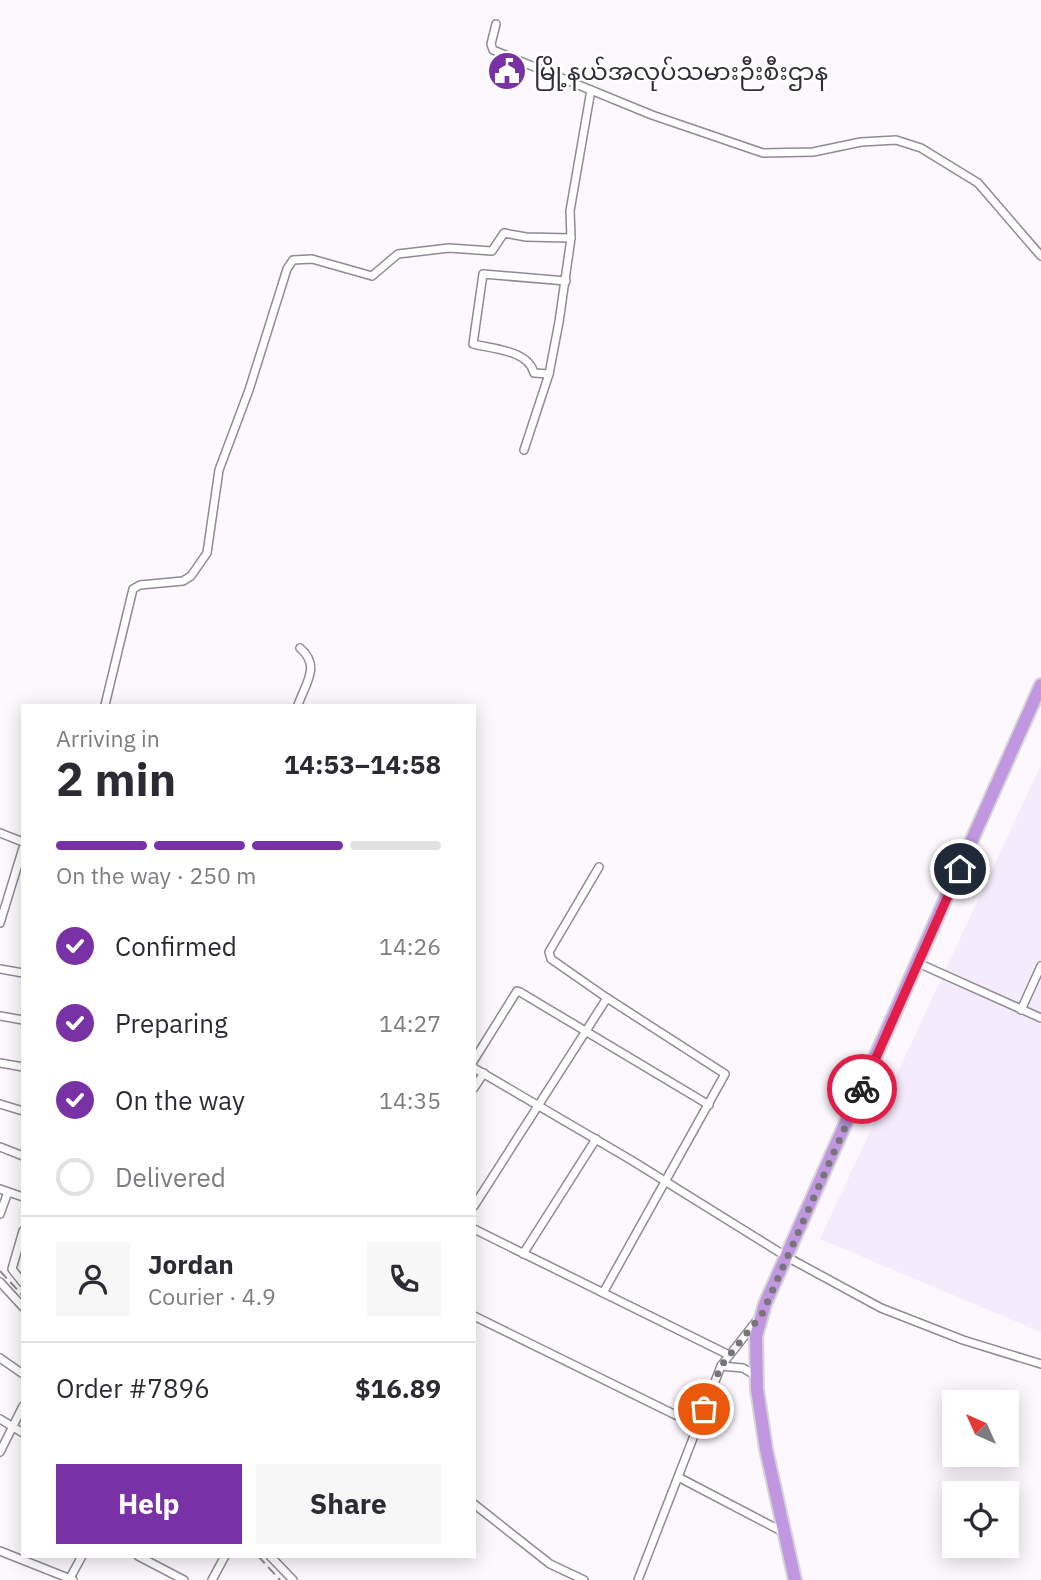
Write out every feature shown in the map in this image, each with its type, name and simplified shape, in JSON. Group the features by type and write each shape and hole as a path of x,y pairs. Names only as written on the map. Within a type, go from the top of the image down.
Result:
{"highway":[{"path":"795,1580 766,1449 757,1377 756,1336 762,1314 1041,685"}],"street":[{"path":"496,24 493,50 652,115 762,153 813,152 860,142 896,140 921,148 978,183 1041,257"},
{"path":"524,450 549,374 566,281 571,239 570,211 591,90"},
{"path":"105,704 133,589 140,584 183,581 191,576 207,553 219,470 249,390 286,273 293,260 312,259 372,276 398,254 449,248 492,251 504,233 571,239"},
{"path":"549,374 534,373 532,365 521,356 473,344 483,274 566,281"},
{"path":"298,704 313,665 311,657 300,648"},
{"path":"0,833 21,841"},
{"path":"0,923 21,855"},
{"path":"599,867 549,952 551,959 607,999 725,1074 603,1293"},
{"path":"918,963 1041,1018"},
{"path":"1021,1010 1041,966"},
{"path":"0,969 21,973"},
{"path":"476,1057 517,991 709,1105"},
{"path":"476,1203 607,999"},
{"path":"0,1016 21,1020"},
{"path":"0,1063 21,1068"},
{"path":"476,1069 596,1139 787,1257 881,1308 963,1340 1041,1364"},
{"path":"476,1085 484,1073"},
{"path":"0,1104 21,1110"},
{"path":"523,1254 596,1139"},
{"path":"0,1147 21,1155"},
{"path":"0,1214 4,1190 21,1196"},
{"path":"476,1230 729,1355"},
{"path":"21,1243 12,1269 21,1280"},
{"path":"0,1282 21,1305"},
{"path":"638,1580 680,1478 721,1366 762,1314"},
{"path":"476,1317 698,1426"},
{"path":"0,1359 21,1373"},
{"path":"721,1366 743,1368 757,1377"},
{"path":"0,1452 21,1410"},
{"path":"0,1419 21,1432"},
{"path":"680,1478 785,1533"},
{"path":"476,1506 550,1564 584,1580"},
{"path":"0,1549 70,1579 81,1558"},
{"path":"142,1558 184,1580"},
{"path":"212,1580 224,1558"},
{"path":"272,1558 293,1580"}],"shaded area":[{"path":"1041,765 1041,1332 820,1239"}],"railway":[{"path":"0,1271 21,1294"},
{"path":"260,1558 280,1580"}],"way so far":[{"path":"704,1409 721,1366 762,1314 862,1089"}],"place":[{"name":"မြို့နယ်အလုပ်သမားဉီးစီးဌာန","path":"507,71"}],"route":[{"path":"862,1089 960,869"}]}
